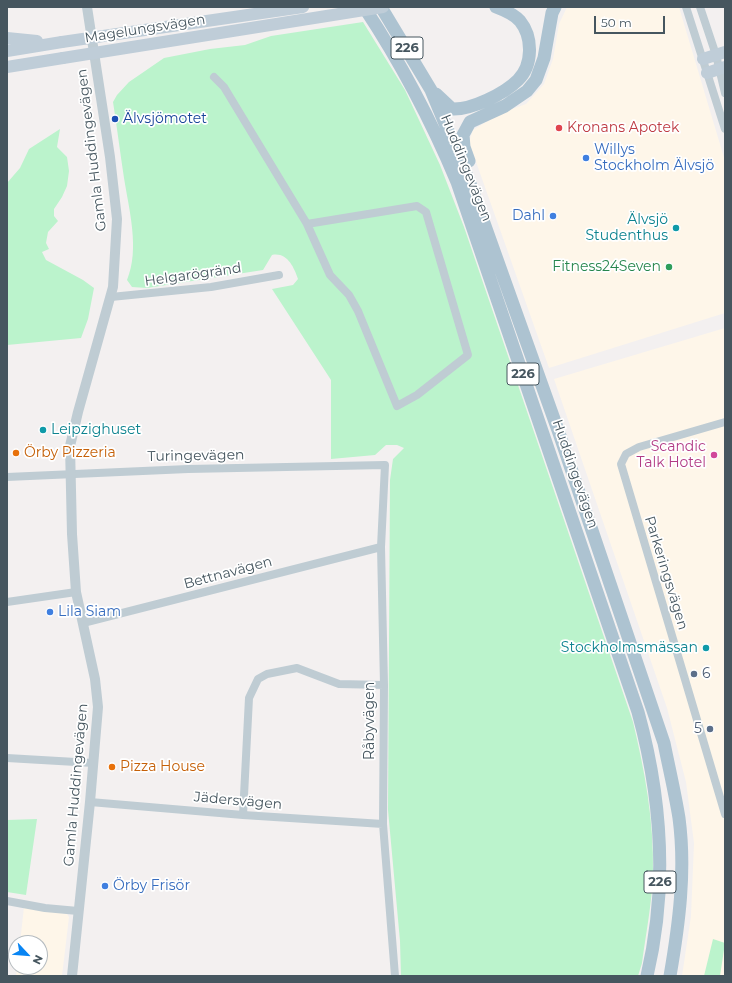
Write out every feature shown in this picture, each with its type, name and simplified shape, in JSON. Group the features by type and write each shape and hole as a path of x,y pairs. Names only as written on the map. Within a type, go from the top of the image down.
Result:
{"main road":[{"name":"Magelungsvägen","path":"7,51 303,7"},
{"name":"Huddingevägen","path":"364,7 389,44 413,87 435,130 457,182 638,712 647,746 654,784 660,845 658,910 647,976"},
{"name":"Magelungsvägen","path":"7,67 382,7"},
{"name":"Huddingevägen","path":"382,7 431,90 470,182 510,292 664,743 673,784 681,844 680,906 670,976"},
{"path":"431,90 452,109 463,110 501,93 518,80 529,59 530,45 527,32 519,20 504,10 496,7"},
{"path":"510,292 510,273 464,147 463,135 470,122 505,106 526,91 536,80 544,58 552,13 555,7"},
{"path":"7,38 25,41 62,42"},
{"path":"703,59 721,54"}],"street":[{"name":"Gamla Huddingevägen","path":"72,976 98,707 95,679 76,592 70,446 76,419 111,297 116,265 117,219 110,157 88,7"},
{"path":"686,7 703,59 717,69 725,93"},
{"path":"700,7 721,54 717,69 725,129"},
{"path":"214,77 224,87 307,224 330,275 349,295 358,311 397,406 417,395 468,355 426,212 417,206 307,224"},
{"name":"Helgarögränd","path":"111,297 211,287 279,275"},
{"name":"Parkeringsvägen","path":"725,422 639,447 626,454 622,459 621,471 725,814"},
{"name":"Turingevägen","path":"7,476 385,465"},
{"name":"Råbyvägen","path":"385,465 381,548 384,685 384,824 395,976"},
{"name":"Bettnavägen","path":"83,623 381,548"},
{"path":"7,602 76,592"},
{"path":"243,815 248,698 258,679 267,674 296,668 339,684 384,685"},
{"path":"7,758 93,763"},
{"name":"Jädersvägen","path":"90,802 243,815 384,824"},
{"path":"7,901 45,908 78,911"},
{"path":"652,950 652,976"}],"shaded area":[{"path":"567,7 679,7 725,161 725,313 549,368 469,142 473,130 501,113 526,104 544,84 553,59 559,24"},
{"path":"725,328 725,976 682,976 691,916 694,843 686,782 667,708 554,379"},
{"path":"24,907 67,914 69,917 62,976 16,976 48,975 48,935 21,935"}],"green space":[{"path":"363,22 405,90 440,165 464,227 633,722 648,797 653,854 650,907 642,963 638,976 401,976 400,941 388,810 390,480 393,459 404,448 397,445 386,445 375,455 331,459 331,380 272,289 293,285 298,279 292,265 286,258 272,255 263,270 147,288 132,287 127,280 131,268 133,243 131,216 113,102 117,95 129,82 164,58 210,49 245,45 271,36"},
{"path":"60,129 57,147 67,157 69,171 67,186 54,209 54,216 58,221 48,232 46,243 49,249 42,252 46,260 83,280 94,288 88,319 81,338 7,345 7,183 20,168 29,149"},
{"path":"37,819 26,895 7,892 7,820"},
{"path":"713,939 725,943 720,976 704,976"}],"place":[{"name":"Älvsjömotet","path":"115,119"},
{"name":"Kronans Apotek","path":"559,128"},
{"name":"Willys Stockholm Älvsjö","path":"586,158"},
{"name":"Dahl","path":"553,216"},
{"name":"Älvsjö Studenthus","path":"676,228"},
{"name":"Fitness24Seven","path":"669,267"},
{"name":"Leipzighuset","path":"43,430"},
{"name":"Örby Pizzeria","path":"16,453"},
{"name":"Scandic Talk Hotel","path":"714,455"},
{"name":"Lila Siam","path":"50,612"},
{"name":"Stockholmsmässan","path":"706,648"},
{"name":"6","path":"694,674"},
{"name":"5","path":"710,729"},
{"name":"Pizza House","path":"112,767"},
{"name":"Örby Frisör","path":"105,886"}]}
